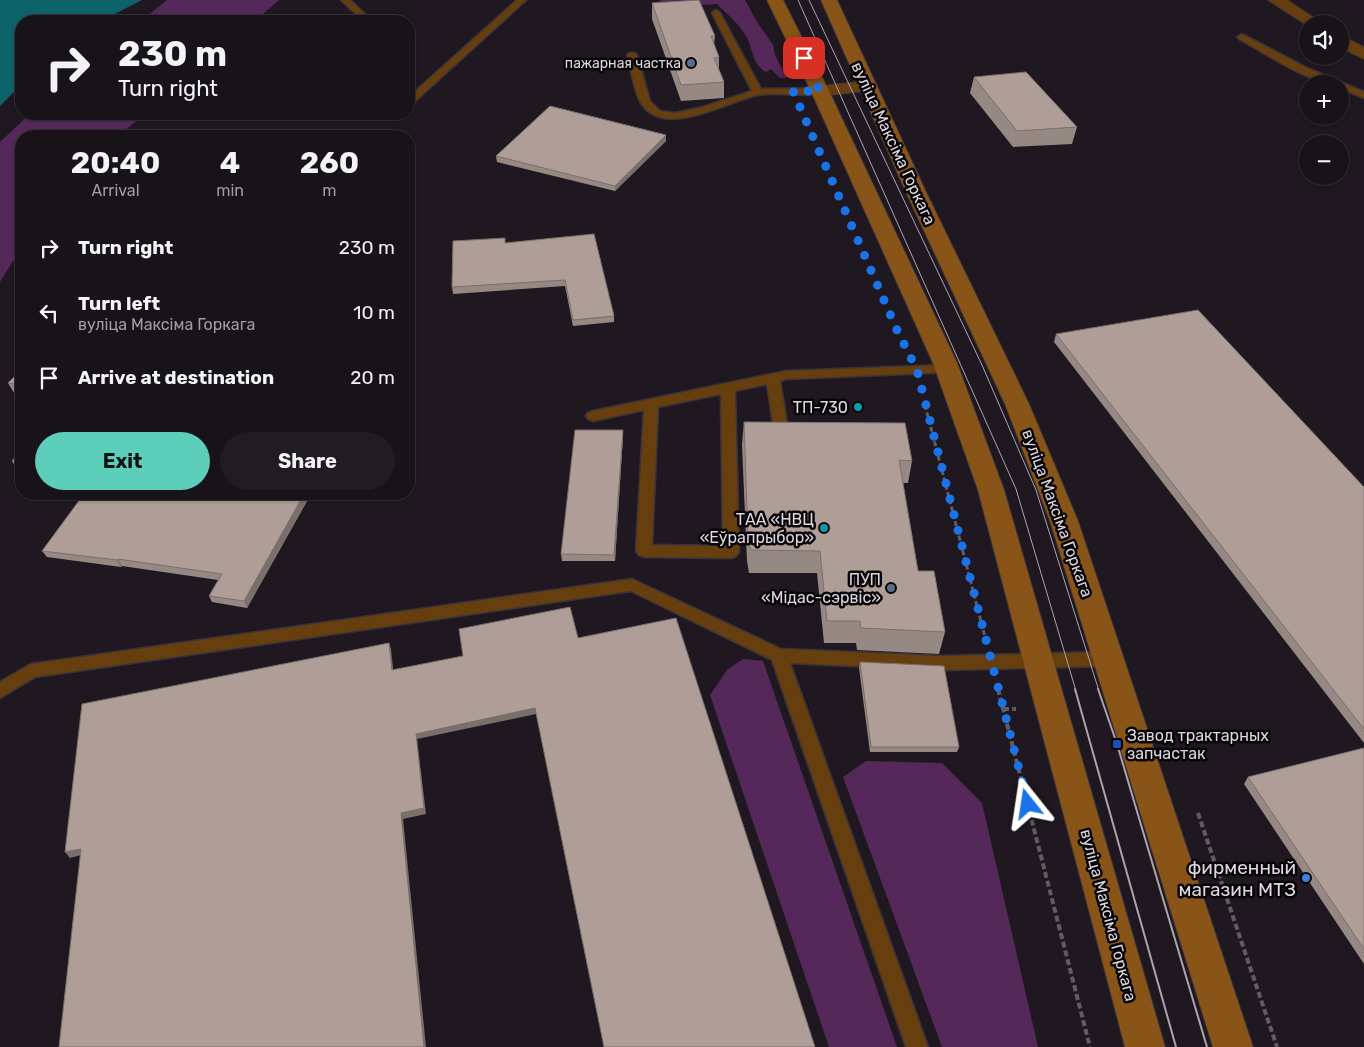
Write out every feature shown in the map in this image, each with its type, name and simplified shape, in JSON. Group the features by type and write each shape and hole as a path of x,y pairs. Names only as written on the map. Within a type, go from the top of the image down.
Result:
{"main road":[{"name":"вуліца Максіма Горкага","path":"775,0 820,91 947,369 991,490 1144,1047"},
{"name":"вуліца Максіма Горкага","path":"829,0 1017,404 1064,521 1233,1047"}],"street":[{"path":"1276,0 1300,15"},
{"path":"1349,45 1364,54"},
{"path":"820,91 868,86"}],"lane":[{"path":"345,0 361,15"},
{"path":"415,97 522,0"},
{"path":"716,14 758,92"},
{"path":"1242,37 1316,75"},
{"path":"632,56 645,102 657,114 675,116 705,110 758,92 820,91"},
{"path":"1349,88 1364,95"},
{"path":"593,416 786,375 947,369"},
{"path":"773,379 780,423"},
{"path":"651,404 644,551 731,552 728,388"},
{"path":"0,692 31,671 632,584 779,656 941,663 1108,659"},
{"path":"779,656 916,1047"}],"path":[{"path":"917,370 1090,1047"}],"shaded area":[{"path":"167,0 279,0 262,15 148,15"},
{"path":"661,0 745,0 773,45 775,55 787,78 780,78 771,69 766,72 757,64 744,33 735,21 717,4 654,8"},
{"path":"24,120 138,120 125,130 15,130 15,258 0,282 0,142"},
{"path":"743,659 763,661 897,1047 829,1047 710,695 727,670"},
{"path":"866,761 942,763 982,803 1038,1047 942,1047 843,777"}],"water":[{"path":"0,0 142,0 113,15 15,15 15,91 0,106"}],"building":[{"name":"пажарная частка","path":"699,0 715,36 711,36 719,57 714,58 724,82 681,85 652,3"},
{"path":"1026,72 1077,127 1017,131 974,77"},
{"path":"550,106 666,135 615,186 496,156"},
{"path":"594,234 614,316 573,320 565,280 452,287 453,241 505,238 505,243"},
{"path":"1198,310 1364,487 1364,729 1056,334"},
{"path":"15,376 15,384 8,383"},
{"name":"ТАА «НВЦ «Еўрапрыбор»","path":"744,422 905,423 912,461 899,460 918,571 934,571 945,632 861,628 860,621 827,621 820,551 751,550 748,539"},
{"path":"575,430 623,430 614,555 561,554"},
{"path":"80,500 301,500 244,601 209,596 222,574 118,559 42,551"},
{"path":"570,607 578,638 676,618 815,1047 604,1047 535,708 416,734 424,808 401,813 424,1047 59,1047 81,849 65,852 82,704 389,643 392,670 463,656 459,629"},
{"path":"860,662 944,666 959,747 871,747"},
{"path":"1364,748 1364,949 1248,777"}],"tram line":[{"path":"798,0 1016,489 1076,691"},
{"path":"809,0 982,365 1036,490 1099,691"},
{"path":"1075,689 1176,1047"},
{"path":"1098,689 1117,744 1207,1047"}],"place":[{"name":"пажарная частка","path":"691,63"},
{"name":"ТП-730","path":"858,407"},
{"name":"ТАА «НВЦ «Еўрапрыбор»","path":"824,528"},
{"name":"ПУП «Мідас-сэрвіс»","path":"891,588"},
{"name":"Завод трактарных запчастак","path":"1117,744"},
{"name":"фирменный магазин МТЗ","path":"1306,878"}],"route":[{"path":"804,58 820,91 793,91 904,346 917,370 1028,804"}]}
